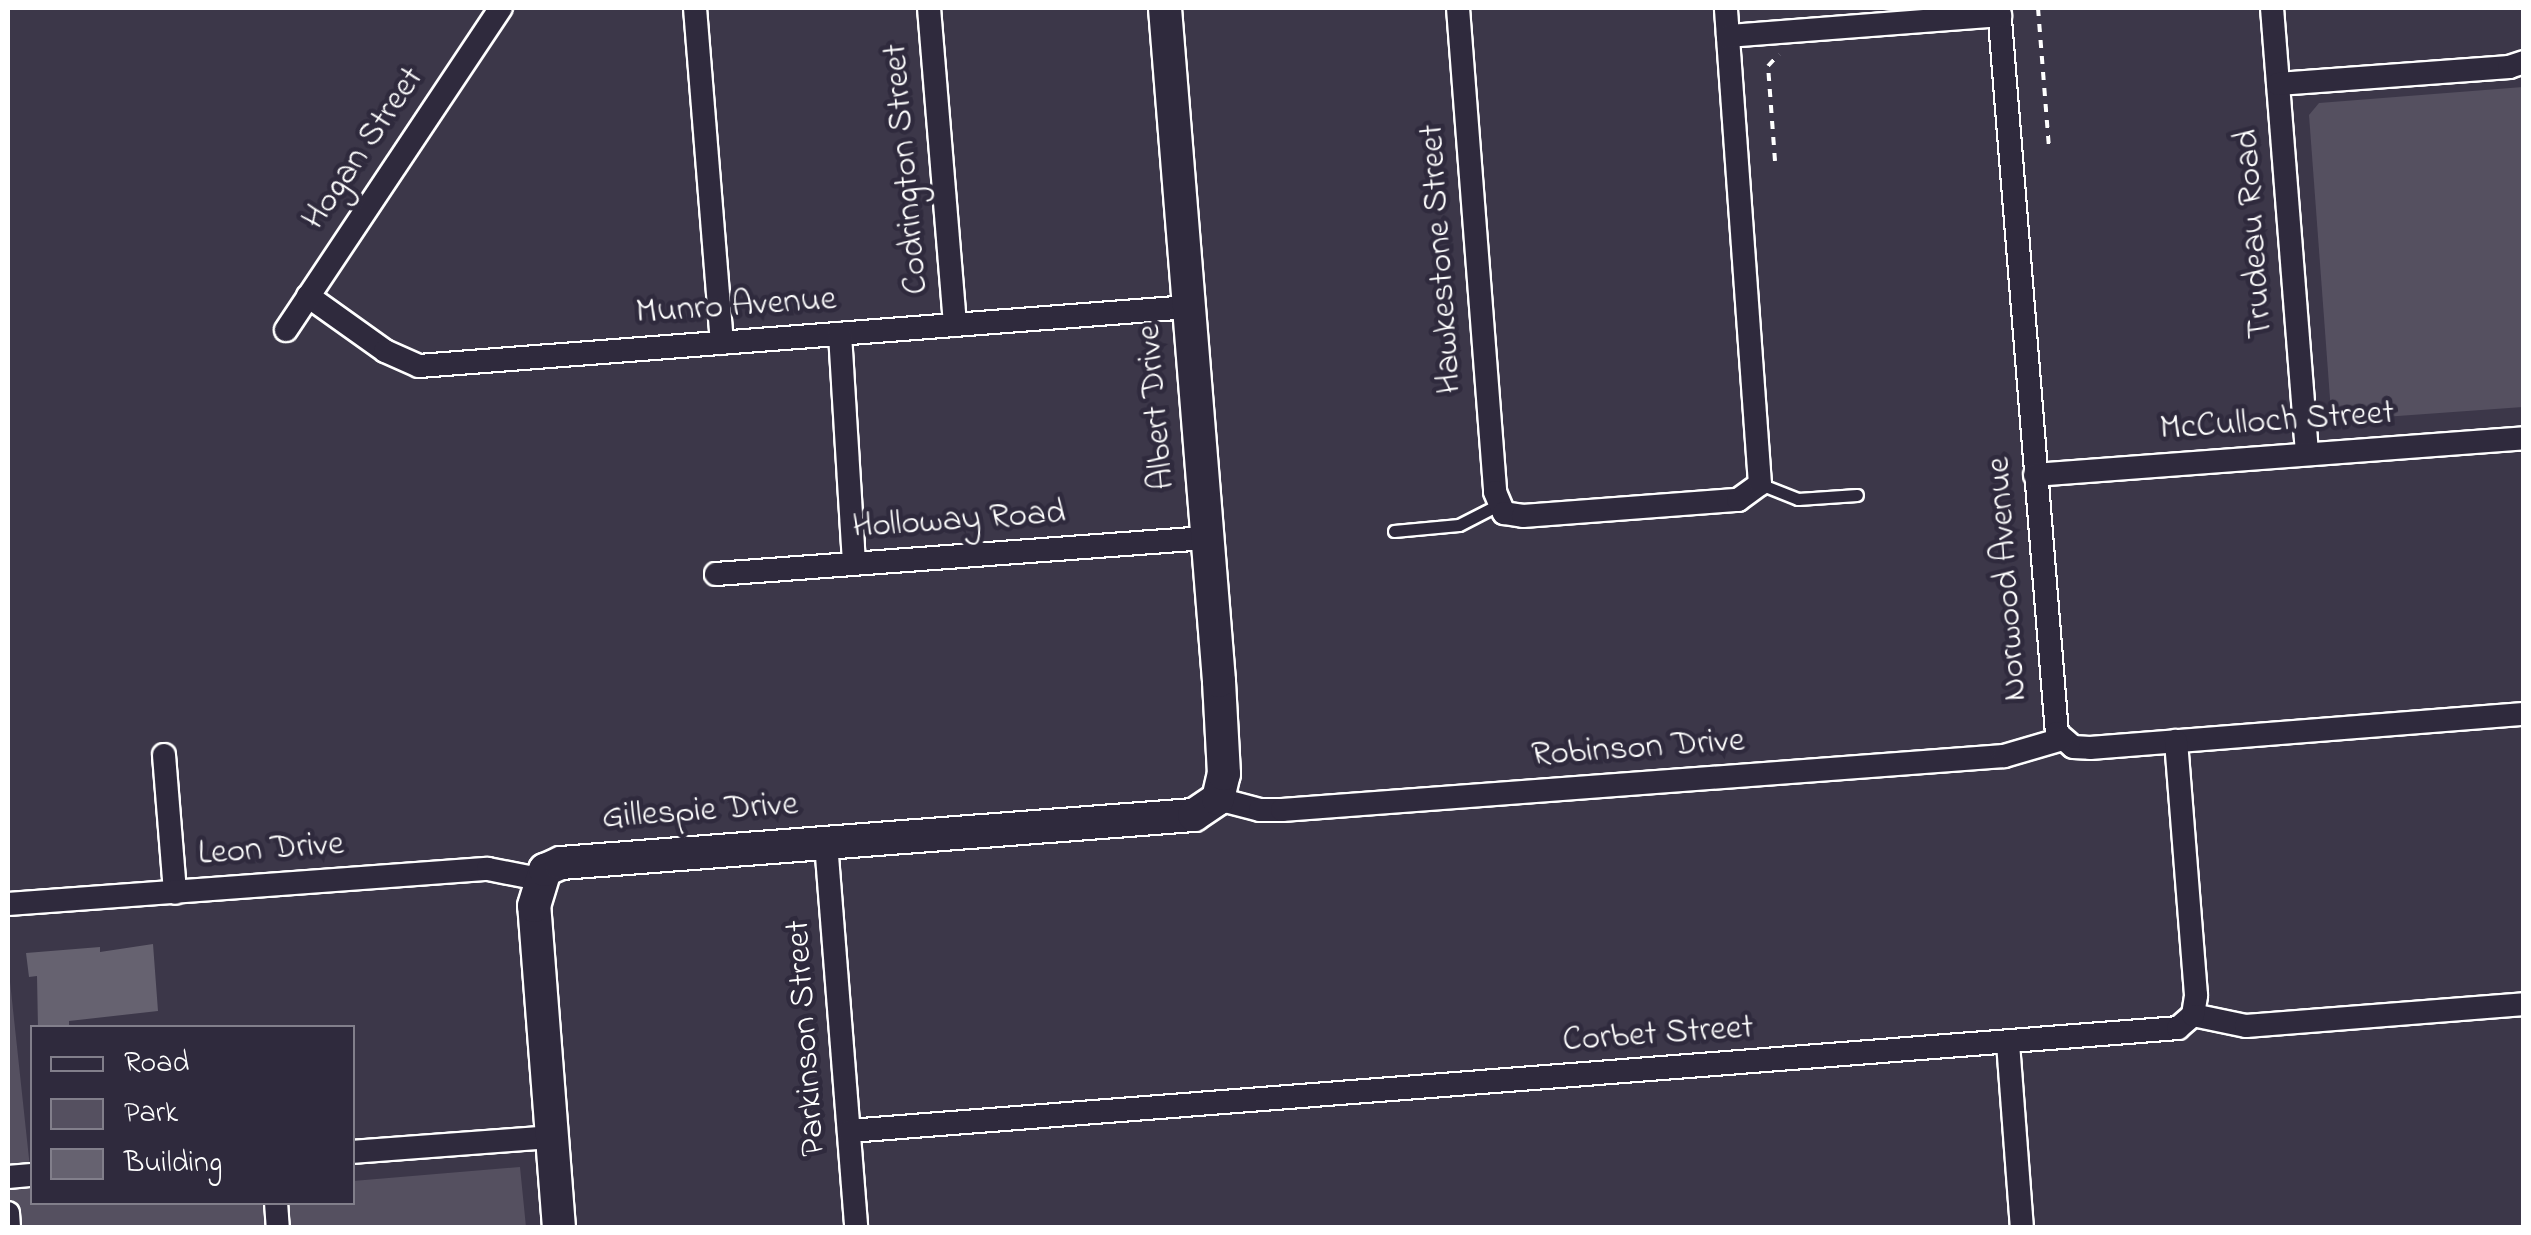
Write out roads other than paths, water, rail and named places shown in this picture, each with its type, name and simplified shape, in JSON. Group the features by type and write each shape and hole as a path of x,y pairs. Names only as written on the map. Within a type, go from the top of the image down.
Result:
{"street":[{"name":"Hogan Street","path":"286,330 501,8"},
{"path":"696,8 722,343"},
{"name":"Codrington Street","path":"929,8 955,325"},
{"name":"Albert Drive","path":"1165,8 1224,774 1218,799"},
{"name":"Hawkestone Street","path":"1458,8 1498,505"},
{"path":"1498,505 1504,513 1523,516 1738,500 1760,484 1726,8"},
{"name":"Trudeau Road","path":"2272,8 2307,454"},
{"path":"1728,36 2000,11"},
{"name":"Norwood Avenue","path":"2000,11 2054,726 2062,739 2072,747 2090,748 2524,714"},
{"path":"2278,84 2509,67 2524,62"},
{"name":"Munro Avenue","path":"308,296 385,351 420,366 1189,307"},
{"path":"840,334 854,564"},
{"name":"McCulloch Street","path":"2035,475 2524,438"},
{"name":"Holloway Road","path":"716,574 1208,538"},
{"name":"Robinson Drive","path":"1218,799 1260,810 1282,810 2004,756 2062,739"},
{"path":"2176,741 2196,995 2193,1016 2246,1026 2524,1004"},
{"path":"164,755 174,892"},
{"name":"Gillespie Drive","path":"539,879 546,870 561,863 1194,816 1218,799"},
{"name":"Parkinson Street","path":"826,843 856,1228"},
{"name":"Leon Drive","path":"8,904 488,869 539,879"},
{"path":"539,879 534,906 559,1228"},
{"name":"Corbet Street","path":"849,1131 2157,1032 2178,1028 2193,1016"},
{"path":"2008,1042 2022,1228"},
{"path":"355,1152 552,1137"},
{"path":"8,1213 8,1228"}],"lane":[{"path":"1760,484 1798,499 1857,496"},
{"path":"1394,531 1460,525 1498,505"}]}
